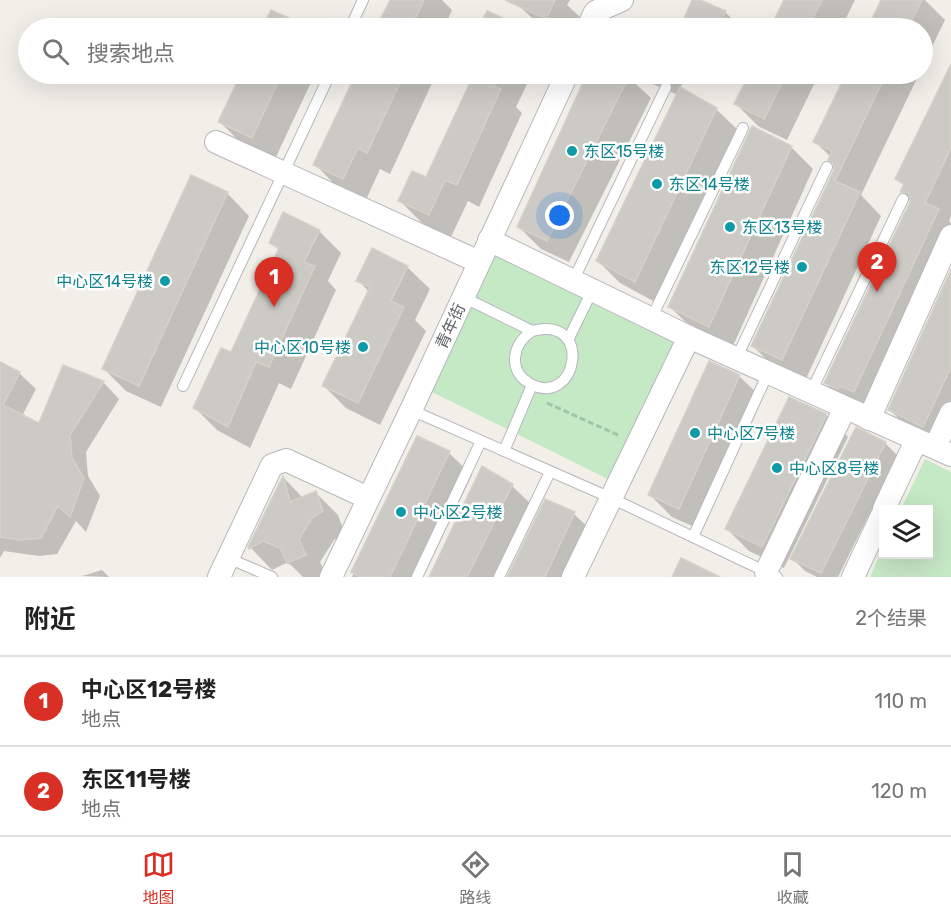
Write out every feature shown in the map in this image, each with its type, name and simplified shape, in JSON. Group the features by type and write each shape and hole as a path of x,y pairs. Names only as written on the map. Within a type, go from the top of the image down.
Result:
{"street":[{"path":"595,18 619,1"},
{"name":"青年街","path":"337,575 368,498 411,411 562,84"},
{"path":"216,142 479,262"},
{"path":"869,419 951,236"},
{"path":"489,240 651,320 934,447"},
{"path":"573,577 689,337"},
{"path":"772,574 845,408"},
{"path":"888,505 934,447 951,413"},
{"path":"223,567 272,465 286,460 368,498"},
{"path":"853,577 879,521"}],"lane":[{"path":"355,18 363,0"},
{"path":"183,386 325,84"},
{"path":"568,340 582,286 666,87"},
{"path":"651,320 743,128"},
{"path":"736,359 827,166"},
{"path":"811,392 903,199"},
{"path":"463,297 532,331"},
{"path":"542,328 552,329 568,340 574,358 572,368 560,383 551,387 530,390 518,373 515,364 518,344 532,331 542,328"},
{"path":"693,537 768,373"},
{"path":"504,451 530,390"},
{"path":"411,411 611,498 772,574"},
{"path":"417,577 480,441"},
{"path":"499,577 550,472"},
{"path":"223,567 272,577"}],"path":[{"path":"530,390 638,444"}],"green space":[{"path":"497,249 678,338 608,479 428,390"},
{"path":"925,459 951,472 951,577 870,577 879,556 879,559 933,559 933,505 903,505"}],"building":[{"path":"390,0 424,0 416,18 381,18"},
{"path":"505,0 555,0 546,18"},
{"path":"692,0 700,0 726,11 723,18 684,18"},
{"path":"784,0 822,0 813,18 775,18"},
{"path":"881,0 922,0 913,18 873,18"},
{"path":"271,10 289,18 267,18"},
{"path":"487,11 503,18 483,18"},
{"path":"951,64 951,148 925,203 939,209 854,392 840,386 838,389 824,383 910,202 909,194 900,192 904,184 895,179"},
{"path":"236,84 277,84 252,138 218,122"},
{"path":"351,84 399,84 367,153 358,148 343,179 313,165"},
{"path":"469,84 495,84 494,86 501,89 457,185 445,180 429,215 398,201 412,171 426,177"},
{"name":"东区15号楼","path":"582,84 625,84 547,241 517,227"},
{"path":"744,84 781,84 764,119 734,104"},
{"name":"东区12号楼","path":"841,84 881,84 835,181 860,192 782,360 751,346 834,170 833,163 828,160 832,151 813,142"},
{"name":"东区14号楼","path":"680,87 717,108 635,282 596,261"},
{"name":"东区13号楼","path":"752,126 792,146 709,327 668,307"},
{"name":"中心区14号楼","path":"191,175 228,192 139,386 102,369"},
{"path":"283,212 320,230 304,262 315,266 269,367 256,362 228,427 193,408 221,348 231,352 279,248 269,243"},
{"name":"中心区10号楼","path":"372,248 408,266 391,301 404,307 358,403 322,386 370,287 356,281"},
{"path":"951,269 951,367 923,427 888,410"},
{"name":"中心区7号楼","path":"709,361 740,375 679,509 648,495"},
{"path":"0,362 20,372 3,405 39,423 63,365 104,381 70,435 72,458 84,478 70,517 58,506 41,538 21,540 0,537"},
{"name":"中心区8号楼","path":"789,397 827,414 762,547 725,529"},
{"path":"856,427 886,442 821,573 790,559"},
{"name":"中心区2号楼","path":"417,436 450,451 390,577 360,577 351,572"},
{"path":"482,466 513,484 467,577 429,577"},
{"path":"283,476 290,502 316,491 323,511 312,518 299,539 306,555 287,563 280,548 263,541 249,549 248,547"},
{"path":"545,499 575,512 545,577 507,577"},
{"path":"681,558 720,577 672,577"}],"place":[{"name":"东区15号楼","path":"572,151"},
{"name":"东区14号楼","path":"657,184"},
{"name":"东区13号楼","path":"730,227"},
{"name":"东区12号楼","path":"802,267"},
{"name":"中心区14号楼","path":"165,281"},
{"name":"东区11号楼","path":"877,292"},
{"name":"中心区12号楼","path":"274,307"},
{"name":"中心区10号楼","path":"363,347"},
{"name":"中心区7号楼","path":"695,433"},
{"name":"中心区8号楼","path":"777,468"},
{"name":"中心区2号楼","path":"401,512"}]}
